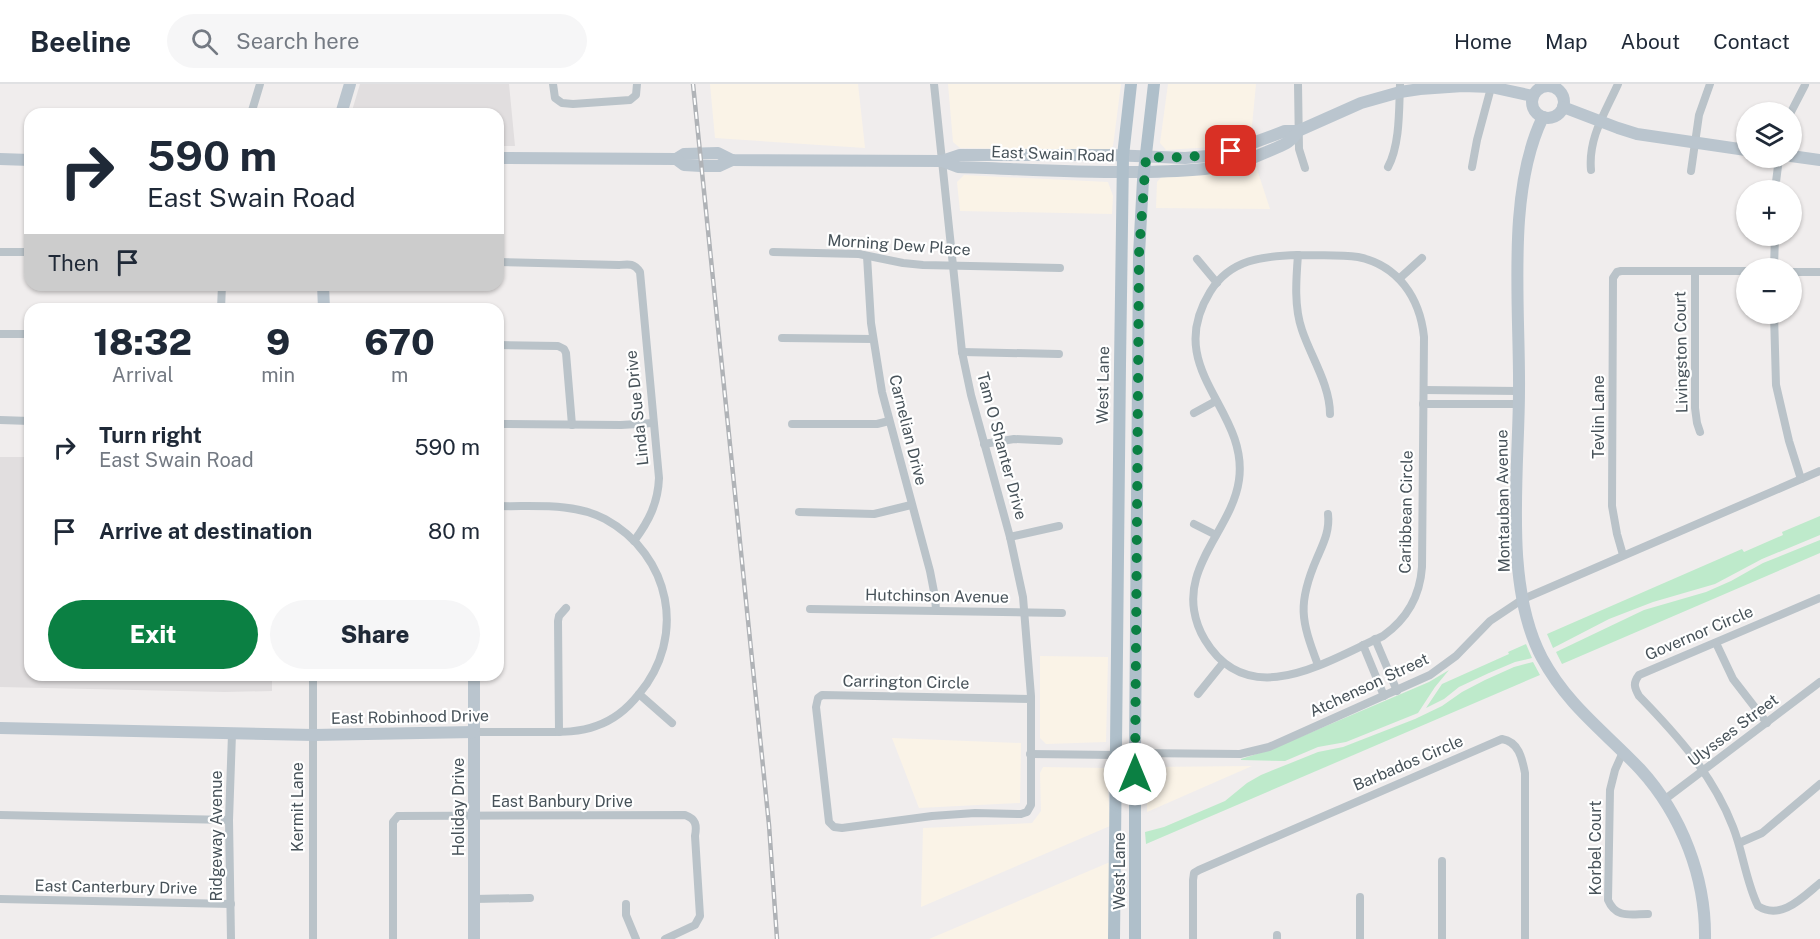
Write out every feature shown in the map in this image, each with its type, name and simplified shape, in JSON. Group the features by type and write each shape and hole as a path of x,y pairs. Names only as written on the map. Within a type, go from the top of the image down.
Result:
{"main road":[{"name":"West Lane","path":"1114,939 1123,156 1131,84"},
{"name":"West Lane","path":"1135,939 1139,254 1144,172 1154,84"}],"street":[{"path":"253,108 260,84"},
{"path":"343,108 350,84"},
{"path":"553,84 555,98 558,101 573,104 625,101 633,98 638,90 637,84"},
{"name":"Tam O Shanter Drive","path":"934,84 962,352 984,444 1010,537 1025,613 1031,699 1031,805 1024,814"},
{"path":"1298,84 1299,149 1305,168"},
{"path":"1591,170 1592,143 1618,84"},
{"path":"1691,171 1699,115 1710,84"},
{"path":"1796,102 1805,85"},
{"path":"1472,167 1491,86"},
{"name":"East Swain Road","path":"504,158 676,159 684,154 718,153 732,160 942,161 960,155 1185,158 1231,151 1285,131 1298,131 1400,88 1491,86 1533,96"},
{"path":"1557,86 1563,96 1561,112 1553,117 1543,117 1535,111 1533,96 1540,88 1557,86"},
{"path":"1388,167 1394,157 1396,147 1400,88"},
{"path":"1563,107 1637,134 1736,149"},
{"name":"Montauban Avenue","path":"1543,117 1528,160 1520,218 1520,391 1516,543 1523,599 1534,640 1551,674 1581,712 1641,771 1664,800 1684,837 1697,875 1704,911 1705,939"},
{"name":"East Swain Road","path":"942,161 958,167 1123,172 1187,171 1218,168 1249,160 1292,141 1298,131"},
{"path":"1802,158 1820,160"},
{"path":"0,159 24,160"},
{"path":"0,252 24,252"},
{"name":"Morning Dew Place","path":"772,252 867,256 903,263 1060,268"},
{"path":"1298,255 1299,322 1329,399 1330,414"},
{"name":"Caribbean Circle","path":"1298,255 1362,258 1400,278 1416,302 1423,325 1422,567 1419,586 1411,607 1399,622 1375,639 1298,674 1270,678 1249,675 1223,663 1202,634 1194,604 1194,589 1199,569 1235,495 1240,466 1235,440 1202,372 1198,358 1196,336 1200,310 1223,276 1259,258 1298,255"},
{"name":"Carnelian Drive","path":"867,256 873,339 882,392 930,571 936,610"},
{"path":"1400,278 1422,258"},
{"path":"1197,259 1217,283"},
{"name":"Linda Sue Drive","path":"504,262 630,264 637,267 640,272 659,478 657,496 649,519 634,541"},
{"name":"Tevlin Lane","path":"1623,555 1612,506 1613,278 1617,272 1621,271 1695,271"},
{"path":"1695,271 1736,271"},
{"name":"Livingston Court","path":"1695,271 1695,408 1700,432"},
{"path":"1802,272 1820,272"},
{"path":"1774,324 1776,385 1789,441 1801,479"},
{"path":"0,334 24,334"},
{"path":"782,338 873,339"},
{"path":"504,345 562,347 566,353 572,425"},
{"path":"962,352 1059,354"},
{"path":"1424,390 1520,391"},
{"path":"1194,413 1216,401"},
{"path":"1423,404 1519,404"},
{"path":"0,420 24,421"},
{"path":"792,423 877,424 889,421"},
{"path":"504,424 653,423"},
{"path":"984,444 1014,439 1059,441"},
{"name":"Atchenson Street","path":"1135,753 1248,753 1269,747 1430,675 1446,665 1490,621 1523,599 1820,471"},
{"path":"799,512 874,514 911,505"},
{"name":"East Robinhood Drive","path":"0,728 313,735 559,732 595,727 605,723 620,714 639,694 648,683 661,657 666,636 667,612 663,590 655,570 644,552 613,523 583,510 561,507 504,506"},
{"path":"1318,665 1305,628 1303,602 1310,575 1329,526 1328,514"},
{"path":"1194,524 1216,535"},
{"path":"1010,537 1059,526"},
{"name":"Governor Circle","path":"1820,598 1639,675 1635,681 1635,688 1639,696 1682,742 1704,771 1724,805 1739,843 1758,906 1765,911 1773,912 1792,905 1820,883"},
{"path":"559,732 558,621 566,608"},
{"name":"Hutchinson Avenue","path":"810,609 1062,613"},
{"path":"1375,639 1397,691"},
{"path":"1716,643 1733,679 1767,723"},
{"path":"1363,645 1384,696"},
{"path":"1198,694 1223,663"},
{"name":"Kermit Lane","path":"313,681 313,939"},
{"name":"Holiday Drive","path":"474,681 474,939"},
{"name":"Ulysses Street","path":"1664,800 1820,682"},
{"path":"639,694 672,723"},
{"name":"Carrington Circle","path":"1024,814 975,813 834,827 828,819 816,707 818,698 824,694 1031,699"},
{"name":"Ridgeway Avenue","path":"231,939 232,734"},
{"name":"Barbados Circle","path":"1193,939 1194,873 1502,739 1515,745 1522,758 1525,773 1525,939"},
{"name":"Korbel Court","path":"1623,752 1610,790 1608,900 1611,908 1616,912 1648,914"},
{"path":"1030,754 1116,754"},
{"path":"1739,843 1762,833 1820,784"},
{"name":"East Banbury Drive","path":"393,939 393,822 401,815 685,815 693,819 697,826 695,836 700,916 695,925 665,939"},
{"path":"0,816 230,820"},
{"path":"1442,861 1442,939"},
{"path":"1360,897 1360,939"},
{"path":"474,898 530,898"},
{"name":"East Canterbury Drive","path":"0,899 231,904"},
{"path":"626,904 626,915 636,939"}],"shaded area":[{"path":"360,84 509,84 515,146 504,146 504,108 353,108"},
{"path":"710,84 858,84 865,148 715,138"},
{"path":"948,84 1121,84 1113,146 1108,150 960,148 953,142"},
{"path":"1168,84 1256,84 1251,136 1212,147 1166,150 1160,143"},
{"path":"1255,163 1270,209 1156,208 1157,182 1163,175 1210,174"},
{"path":"964,175 1108,182 1113,196 1112,214 960,211 957,182"},
{"path":"0,457 24,457 24,681 272,681 272,691 0,687"},
{"path":"1040,656 1108,657 1106,742 1046,744 1040,738"},
{"path":"892,738 1021,743 1020,803 919,808"},
{"path":"1252,766 1147,812 1147,767"},
{"path":"1043,767 1107,768 1110,826 921,907 923,828 1032,823 1041,811 1040,773"},
{"path":"1110,862 1110,939 929,939"}],"green space":[{"path":"1820,516 1820,535 1762,559 1715,584 1653,602 1609,619 1553,648 1547,634 1742,549 1744,552 1783,535 1782,532"},
{"path":"1820,540 1820,553 1562,664 1556,652 1644,610 1706,592 1763,563"},
{"path":"1526,644 1532,658 1515,662 1459,687 1444,699 1426,708 1442,684"},
{"path":"1533,662 1540,675 1146,844 1145,832 1164,827 1225,801 1261,775 1318,752 1343,747 1415,719 1485,680 1514,667"},
{"path":"1449,670 1418,713 1346,742 1318,747 1285,761 1241,760 1429,682"}],"railway":[{"path":"693,84 769,825 777,939"}],"route":[{"path":"1135,774 1139,254 1146,157 1185,158 1231,151"}]}
